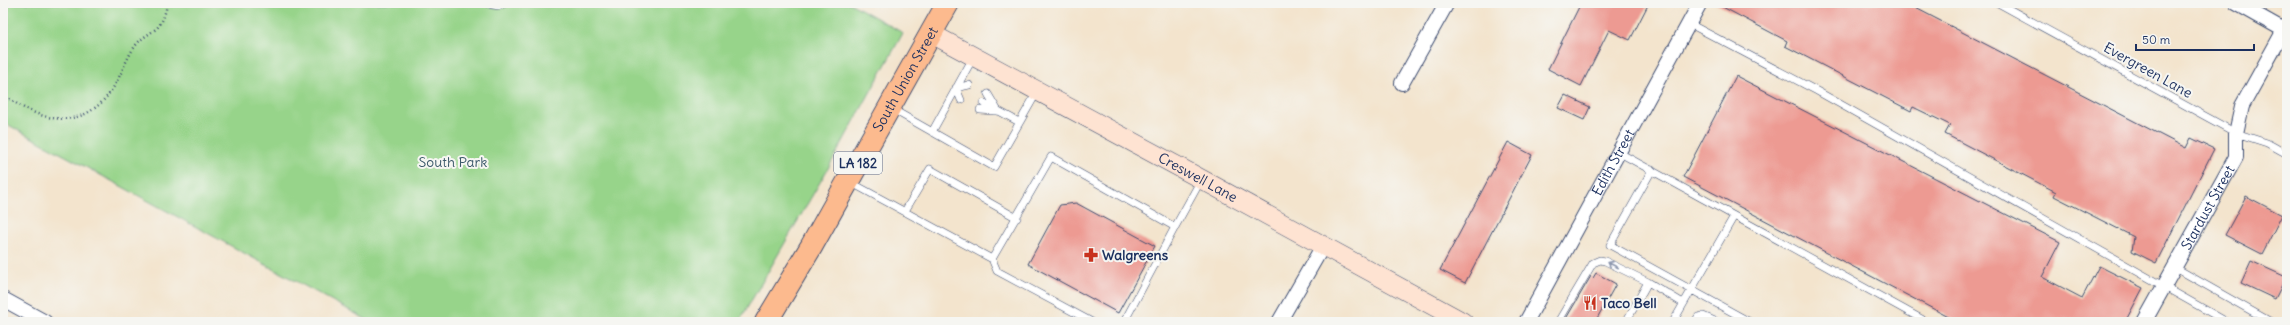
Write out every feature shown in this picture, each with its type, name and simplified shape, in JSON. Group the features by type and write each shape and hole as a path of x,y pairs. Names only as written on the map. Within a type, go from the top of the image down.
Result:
{"main road":[{"name":"South Union Street","path":"766,322 890,108 948,3"},
{"name":"Creswell Lane","path":"932,34 1201,180 1324,244 1463,322"}],"street":[{"path":"1402,83 1447,3"},
{"name":"Edith Street","path":"1526,322 1700,3"},
{"path":"2236,3 2286,28"},
{"name":"Stardust Street","path":"2144,322 2236,157 2236,133 2242,106 2286,28"},
{"path":"1279,322 1324,244"},
{"path":"3,299 45,322"}],"lane":[{"path":"486,3 492,6 502,5 505,3"},
{"name":"Evergreen Lane","path":"1998,3 2236,133 2267,143 2287,154"},
{"path":"1688,23 1824,95 2072,233 2163,287 2226,322"},
{"path":"932,132 974,56"},
{"path":"956,88 969,85"},
{"path":"956,88 963,97"},
{"path":"890,108 994,167 1037,91"},
{"path":"988,94 998,111"},
{"path":"982,107 998,111 1019,122"},
{"path":"1618,152 1927,322"},
{"path":"992,259 1051,157 1175,227"},
{"path":"905,211 930,169 1017,218"},
{"path":"1652,170 1610,245 1750,322"},
{"path":"848,180 992,259 997,271 1092,322"},
{"path":"1124,322 1201,180"},
{"path":"1673,322 1734,216"},
{"path":"1558,322 1593,263 1600,260 1648,282 1683,303"},
{"path":"2174,267 2271,322"},
{"path":"1626,322 1648,282"},
{"path":"1695,322 1698,318 1703,316 1717,322"}],"path":[{"path":"3,94 27,109 48,118 67,120 86,113 102,102 114,87 136,44 146,34 157,28 164,18 168,3"}],"green space":[{"name":"South Park","path":"3,3 850,3 903,33 830,165 739,322 371,322 3,122"}],"building":[{"path":"1581,3 1649,3 1630,40 1609,30 1581,86 1548,69"},
{"path":"1715,3 1906,3 2186,148 2191,138 2214,149 2156,263 2132,251 2134,237 2054,196 2056,192 1945,134 1950,125 1913,107 1911,111 1785,46 1787,41"},
{"path":"1736,76 2060,242 2042,277 2082,298 2099,266 2143,288 2125,322 1958,322 1683,177"},
{"path":"1565,95 1590,107 1584,120 1558,108"},
{"path":"1508,142 1532,155 1465,283 1440,270"},
{"path":"2246,196 2282,215 2262,254 2225,235"},
{"name":"Walgreens","path":"1076,203 1155,246 1118,313 1028,264 1060,205"},
{"path":"2251,261 2286,277 2275,299 2241,283"},
{"name":"Taco Bell","path":"1596,273 1616,284 1595,322 1564,322 1591,276 1593,278"}],"place":[{"name":"Walgreens","path":"1091,255"},
{"name":"Taco Bell","path":"1590,303"}]}
